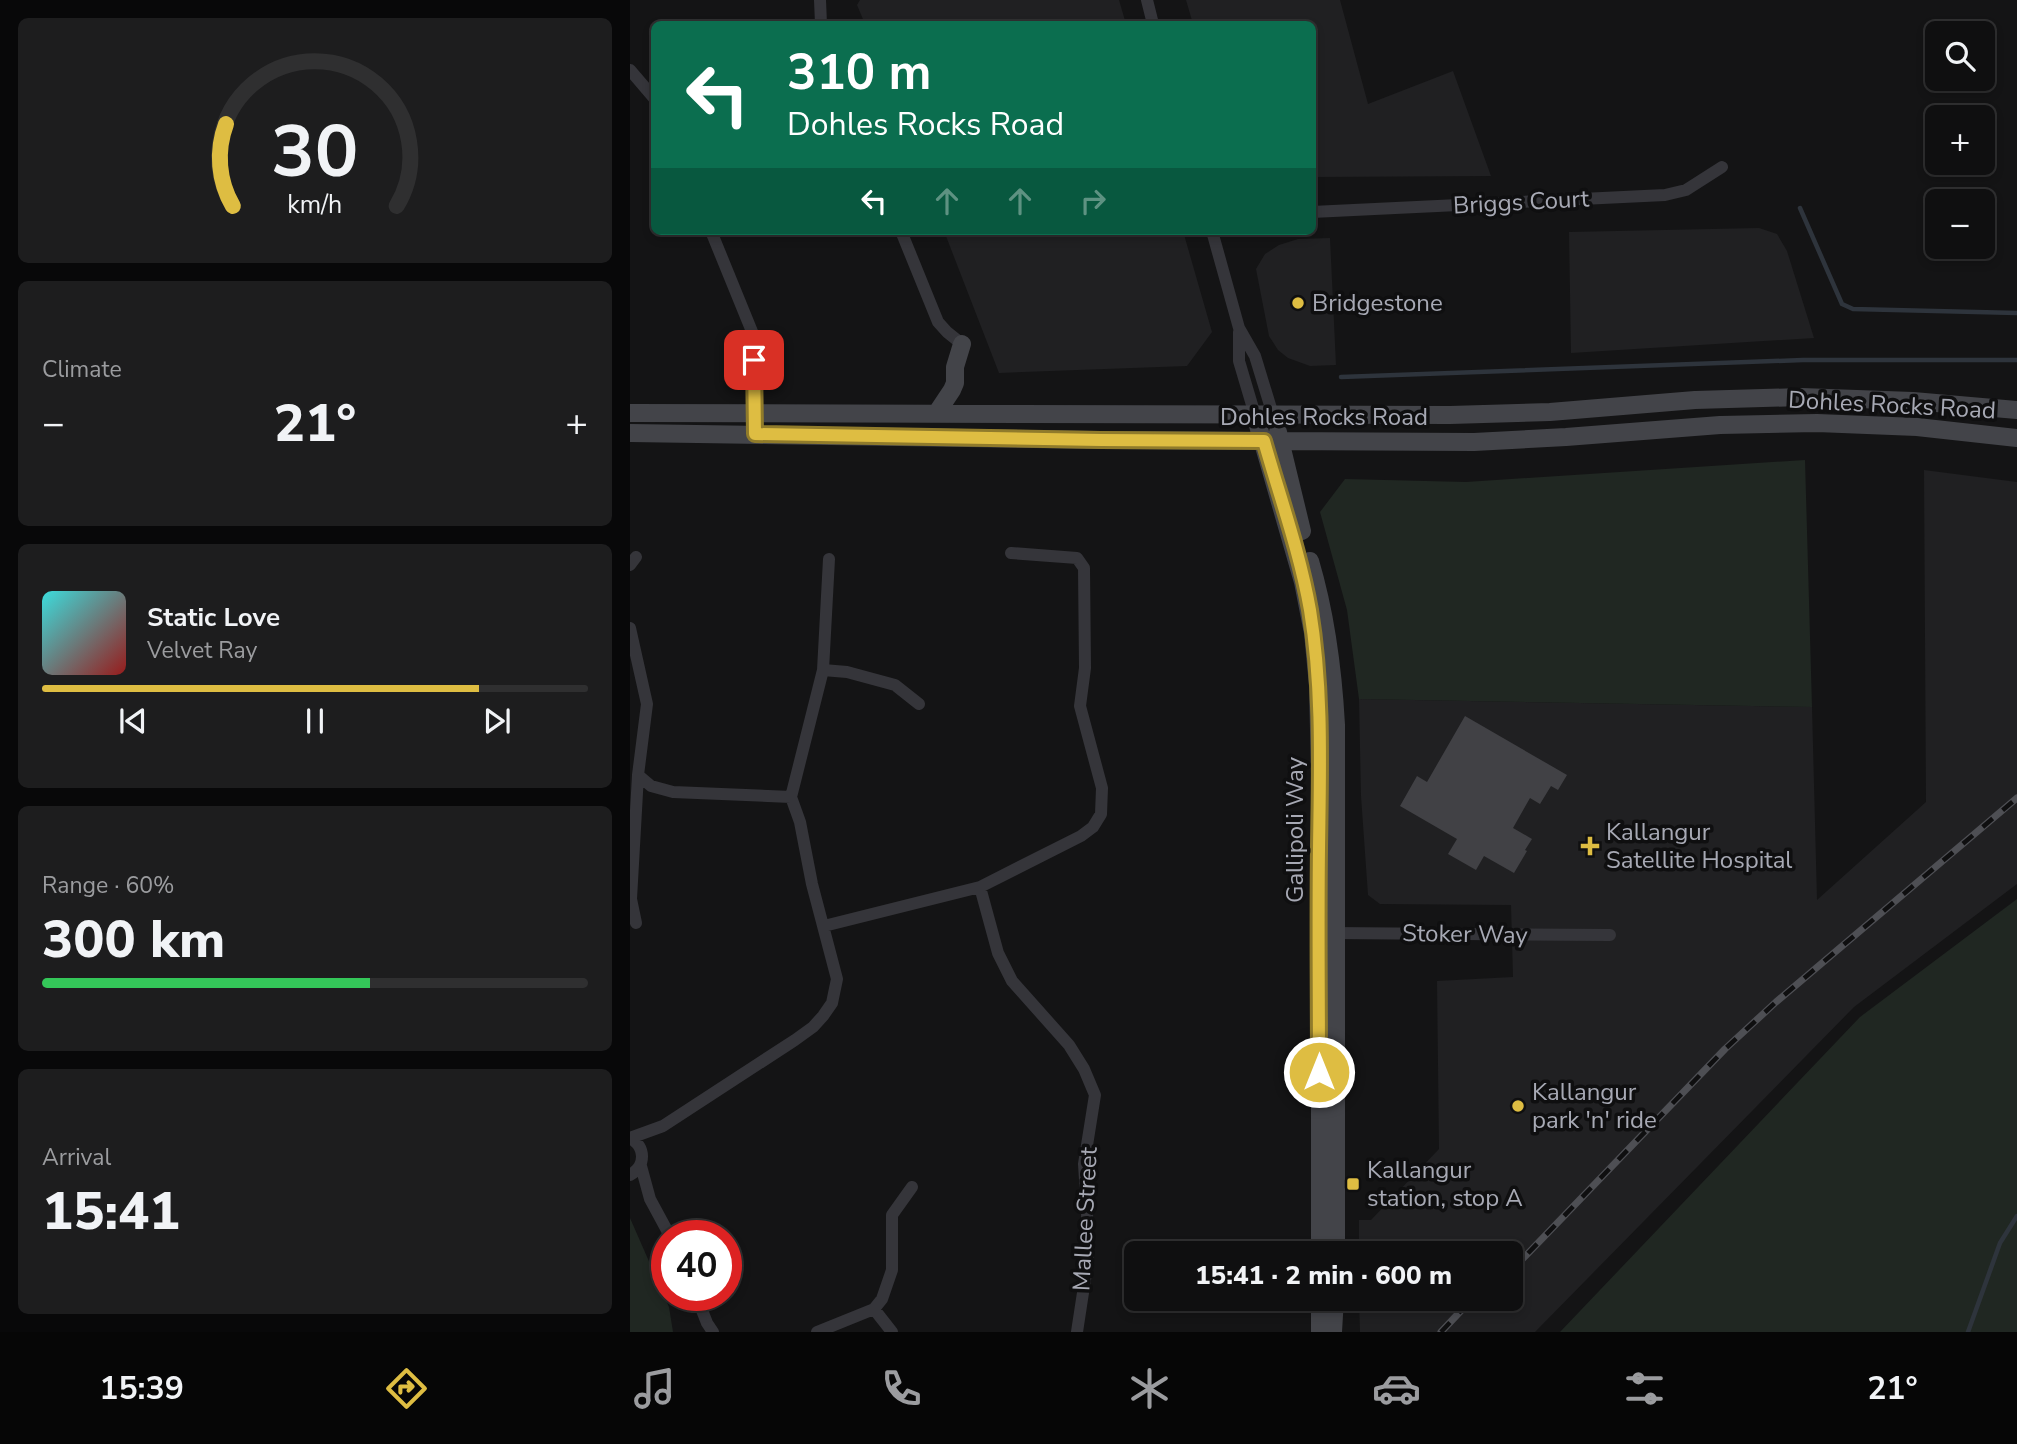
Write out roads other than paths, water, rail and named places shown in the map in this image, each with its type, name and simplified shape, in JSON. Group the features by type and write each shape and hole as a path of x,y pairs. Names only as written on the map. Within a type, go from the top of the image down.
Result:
{"main road":[{"path":"936,414 953,390 962,344"},
{"name":"Dohles Rocks Road","path":"630,413 1499,414 1695,400 1801,397 1913,401 2017,410"},
{"name":"Gallipoli Way","path":"1255,415 1272,441 1298,518 1320,596 1332,671 1336,725 1320,1241"},
{"name":"Gallipoli Way","path":"1272,441 1273,415"},
{"name":"Dohles Rocks Road","path":"630,433 1474,442 1770,423 1891,426 2017,438"},
{"name":"Gallipoli Way","path":"1328,933 1336,1241"},
{"path":"1320,1311 1320,1332"},
{"path":"1334,1332 1335,1311"}],"street":[{"path":"820,0 821,21"},
{"path":"1147,0 1152,21"},
{"path":"630,69 651,94"},
{"name":"Briggs Court","path":"1316,212 1665,195 1686,190 1722,167"},
{"path":"713,235 753,334 755,434"},
{"path":"903,235 938,322 962,344"},
{"path":"1213,235 1239,328 1255,356 1273,415"},
{"path":"1239,328 1239,360 1255,415"},
{"path":"824,926 980,887 1081,836 1093,827 1101,814 1102,788 1080,705 1085,668 1084,568 1077,558 1011,553"},
{"path":"630,1138 663,1126 795,1040 813,1027 832,1003 836,979 812,884 800,822 791,797 822,670 829,559"},
{"path":"630,628 647,704 638,775 631,899 636,923"},
{"path":"822,670 847,672 895,684 919,704"},
{"path":"638,775 651,786 673,792 791,797"},
{"name":"Mallee Street","path":"980,887 998,953 1012,981 1069,1045 1095,1094 1084,1164 1088,1260 1077,1332"},
{"name":"Stoker Way","path":"1328,933 1610,935"},
{"path":"630,1175 642,1160 648,1144 663,1126"},
{"path":"630,1138 639,1144 650,1199 661,1220"},
{"path":"630,1182 650,1199"},
{"path":"817,1332 874,1309 882,1299 892,1270 892,1214 912,1187"},
{"path":"874,1309 891,1332"},
{"path":"702,1311 713,1332"}],"waterway":[{"path":"1800,208 1842,304 1853,309 2017,313"},
{"path":"1341,377 1803,360 2017,360"},
{"path":"1968,1332 2000,1243 2017,1216"}],"railway":[{"path":"1523,1259 1725,1049 1776,1002 2017,798"},
{"path":"1441,1332 1461,1311"}],"place":[{"name":"Bridgestone","path":"1298,303"},
{"name":"Kallangur Satellite Hospital","path":"1590,846"},
{"name":"Kallangur park 'n' ride","path":"1518,1106"},
{"name":"Kallangur station, stop A","path":"1353,1184"}]}
